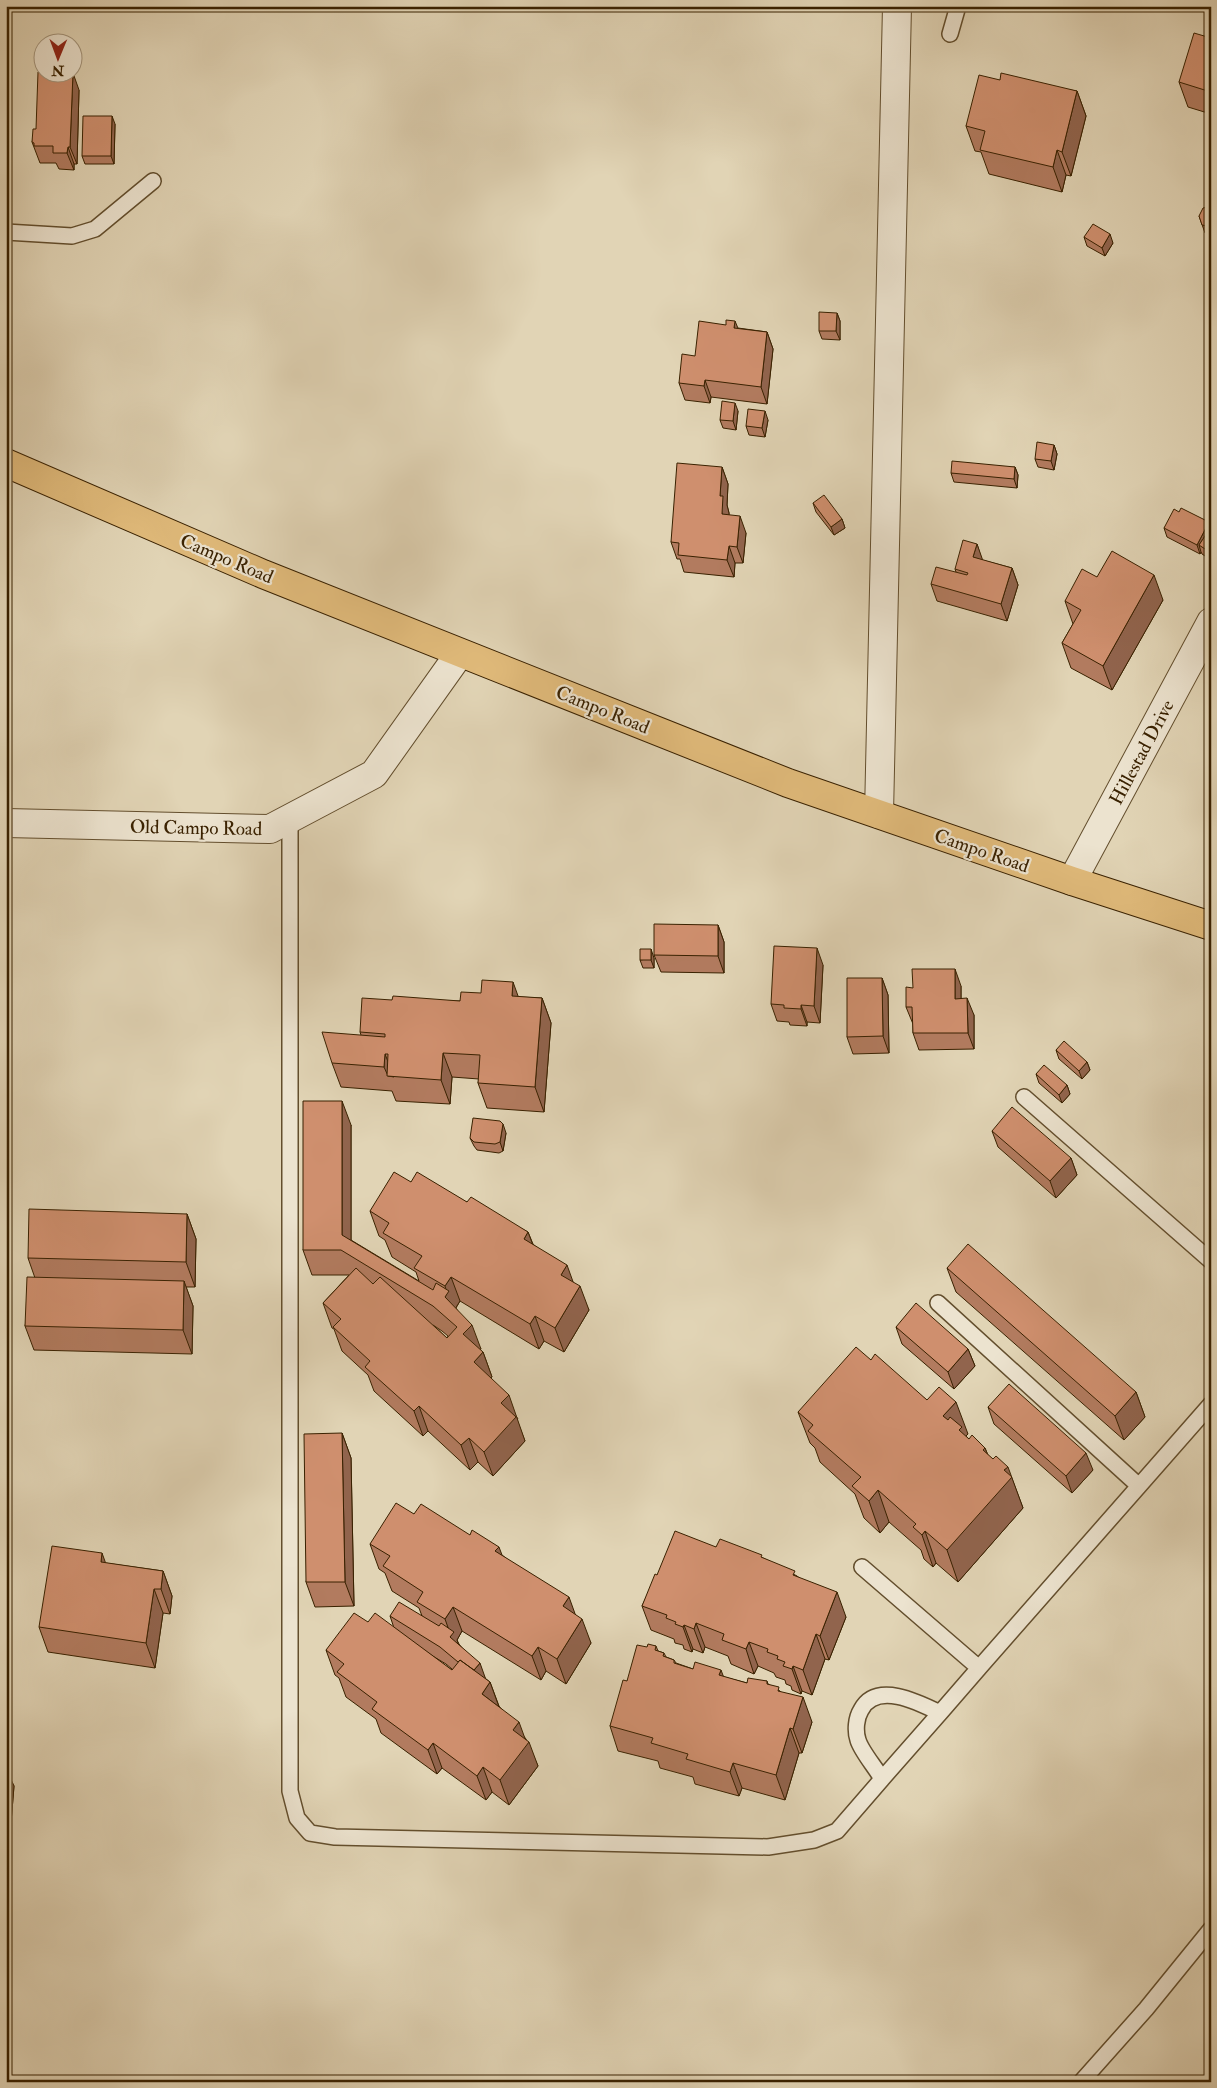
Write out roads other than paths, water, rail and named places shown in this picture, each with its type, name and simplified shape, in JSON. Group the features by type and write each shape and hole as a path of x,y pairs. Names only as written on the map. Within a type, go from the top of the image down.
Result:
{"highway":[{"name":"Campo Road","path":"6,463 263,574 788,783 1072,881 1211,926"}],"street":[{"path":"879,814 898,6"},
{"name":"Hillestad Drive","path":"1072,881 1211,622"},
{"name":"Old Campo Road","path":"6,823 270,829 374,774 460,653"}],"lane":[{"path":"950,34 958,6"},
{"path":"6,232 72,236 95,230 153,181"},
{"path":"290,818 290,1791 297,1818 310,1833 335,1837 768,1847 814,1840 837,1831 1211,1404"},
{"path":"1024,1096 1211,1261"},
{"path":"938,1304 1139,1486"},
{"path":"862,1567 978,1668"},
{"path":"882,1779 858,1740 856,1718 864,1703 884,1695 912,1699 940,1713"},
{"path":"1081,2082 1146,2010 1211,1929"}]}
